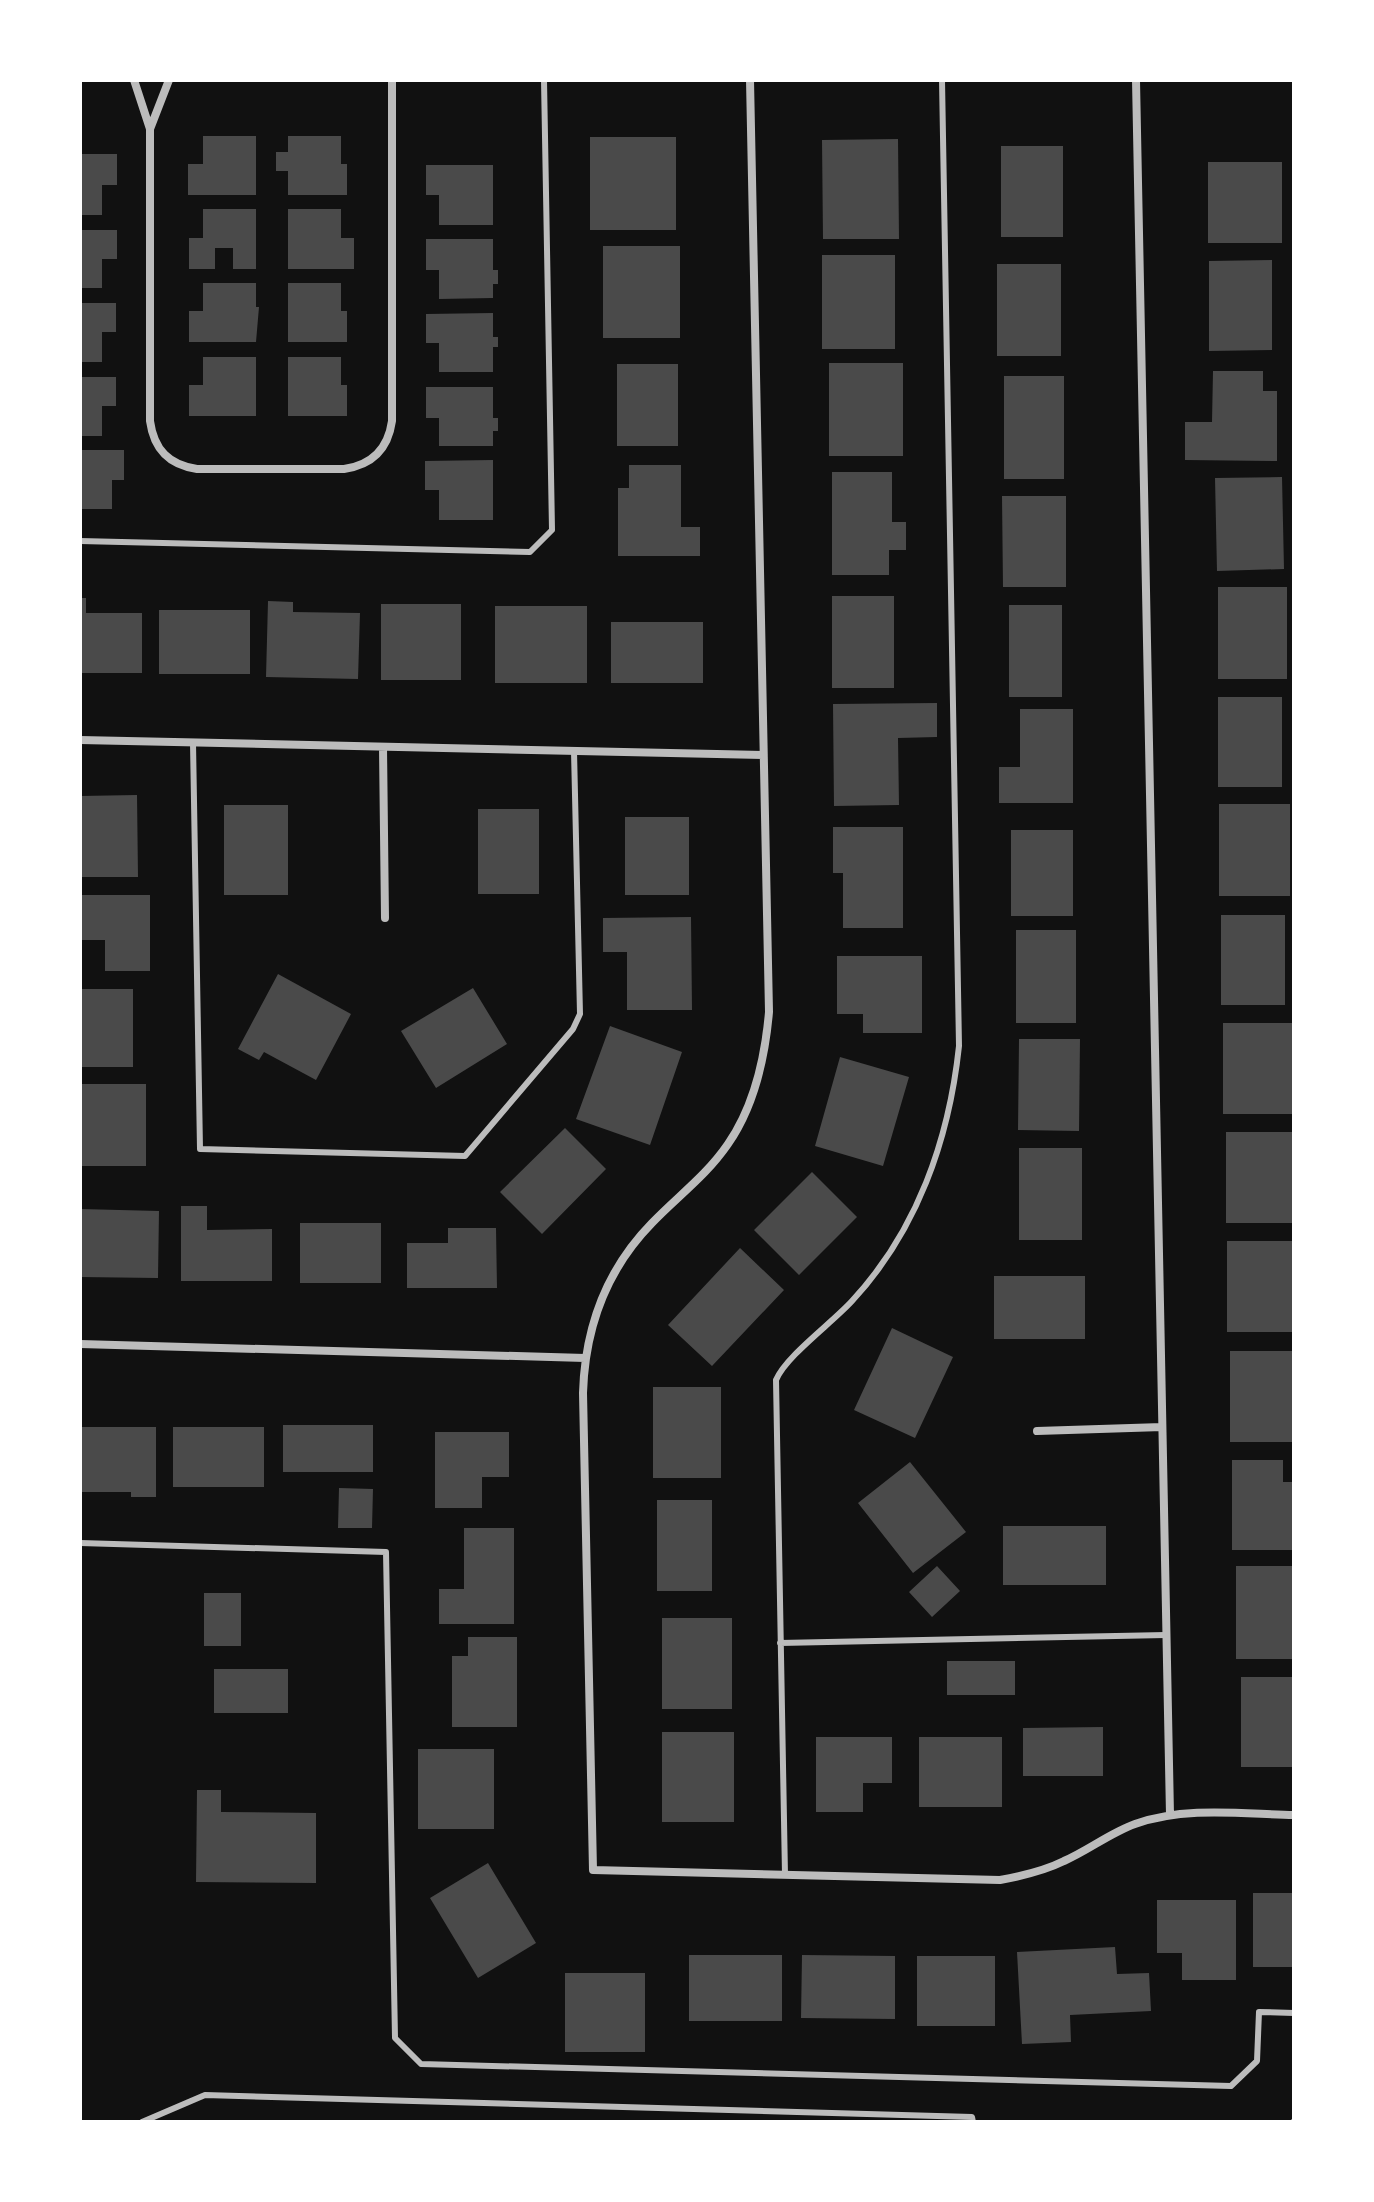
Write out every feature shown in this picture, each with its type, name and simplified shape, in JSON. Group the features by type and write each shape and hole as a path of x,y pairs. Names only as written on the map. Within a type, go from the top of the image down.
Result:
{"street":[{"path":"134,80 150,129 152,436 169,460 182,467 197,469 359,467 372,460 390,436 392,80"},
{"path":"150,129 169,80"},
{"path":"750,80 769,1012 762,1066 754,1092 730,1141 696,1184 655,1220 620,1263 596,1312 585,1358 583,1393 593,1870 1000,1880 1045,1869 1110,1835 1170,1815 1294,1815"},
{"path":"1136,80 1170,1815"},
{"path":"80,740 763,755"},
{"path":"383,747 385,918"},
{"path":"80,1344 585,1358"},
{"path":"1037,1431 1162,1427"}],"lane":[{"path":"80,541 530,552 552,530 544,80"},
{"path":"785,1875 776,1380 785,1364 825,1330 854,1299 881,1266 904,1230 937,1157 950,1108 959,1046 942,80"},
{"path":"193,743 200,1149 465,1156 573,1029 580,1014 574,751"},
{"path":"80,1543 386,1552 395,2038 421,2064 1231,2086 1257,2061 1259,2012 1294,2013"},
{"path":"780,1643 1166,1635"},
{"path":"142,2122 205,2095 972,2117 973,2122"}],"building":[{"path":"203,136 256,136 256,195 188,195 188,164 203,164"},
{"path":"288,136 341,136 341,164 347,164 347,195 288,195 288,171 276,171 276,152 288,152"},
{"path":"590,137 676,137 676,230 590,230"},
{"path":"898,139 899,239 823,239 822,140"},
{"path":"1001,146 1063,146 1063,237 1001,237"},
{"path":"80,154 117,154 117,185 102,185 102,215 80,215"},
{"path":"1208,162 1282,162 1282,243 1208,243"},
{"path":"426,165 493,165 493,225 439,225 439,195 426,195"},
{"path":"203,209 256,209 256,269 233,269 233,248 215,248 215,269 189,269 189,238 203,238"},
{"path":"288,209 341,209 341,238 354,238 354,269 288,269"},
{"path":"80,230 117,230 117,259 102,259 102,288 80,288"},
{"path":"426,239 493,239 493,270 498,270 498,284 493,284 493,298 439,299 439,270 426,270"},
{"path":"603,246 680,246 680,338 603,338"},
{"path":"822,255 895,255 895,349 822,349"},
{"path":"1272,260 1272,350 1209,351 1209,261"},
{"path":"997,264 1061,264 1061,356 997,356"},
{"path":"203,283 256,283 256,307 259,307 256,342 189,342 189,311 203,311"},
{"path":"288,283 341,283 341,311 347,311 347,342 288,342"},
{"path":"80,303 116,303 116,332 102,332 102,362 80,362"},
{"path":"493,313 493,337 498,337 498,347 493,347 493,372 439,372 439,343 426,343 426,314"},
{"path":"203,357 256,357 256,416 189,416 189,385 203,385"},
{"path":"288,357 341,357 341,385 347,385 347,416 288,416"},
{"path":"829,363 903,363 903,456 829,456"},
{"path":"617,364 678,364 678,446 617,446"},
{"path":"1213,371 1263,371 1263,391 1277,391 1277,461 1185,460 1185,422 1212,422"},
{"path":"1004,376 1064,376 1064,479 1004,479"},
{"path":"80,377 116,377 116,406 102,406 102,436 80,436"},
{"path":"426,387 493,387 493,418 498,418 498,431 493,431 493,446 439,446 439,418 426,418"},
{"path":"80,450 124,450 124,480 112,480 112,509 80,509"},
{"path":"493,460 493,520 439,520 439,490 425,490 425,461"},
{"path":"629,465 681,465 681,527 700,527 700,556 618,556 618,488 629,488"},
{"path":"832,472 892,472 892,522 906,522 906,550 889,550 889,575 832,575"},
{"path":"1282,477 1284,569 1217,571 1215,478"},
{"path":"1002,496 1066,496 1066,587 1003,587"},
{"path":"1218,587 1287,587 1287,679 1218,679"},
{"path":"832,596 894,596 894,688 832,688"},
{"path":"80,598 86,598 86,613 142,613 142,673 80,673"},
{"path":"268,601 293,602 293,612 360,613 358,679 266,677"},
{"path":"381,604 461,604 461,680 381,680"},
{"path":"1009,605 1062,605 1062,697 1009,697"},
{"path":"495,606 587,606 587,683 495,683"},
{"path":"159,610 250,610 250,674 159,674"},
{"path":"611,622 703,622 703,683 611,683"},
{"path":"1218,697 1282,697 1282,787 1218,787"},
{"path":"937,703 937,737 898,738 899,805 834,806 833,704"},
{"path":"1020,709 1073,709 1073,803 999,803 999,767 1020,767"},
{"path":"137,795 138,877 80,877 80,796"},
{"path":"1219,804 1290,804 1290,896 1219,896"},
{"path":"224,805 288,805 288,895 224,895"},
{"path":"478,809 539,809 539,894 478,894"},
{"path":"625,817 689,817 689,895 625,895"},
{"path":"833,827 903,827 903,928 843,928 843,873 833,873"},
{"path":"1011,830 1073,830 1073,916 1011,916"},
{"path":"80,895 150,895 150,971 105,971 105,940 80,940"},
{"path":"1221,915 1285,915 1285,1005 1221,1005"},
{"path":"691,917 692,1010 627,1010 627,952 603,952 603,918"},
{"path":"1016,930 1076,930 1076,1023 1016,1023"},
{"path":"837,956 922,956 922,1033 863,1033 863,1014 837,1014"},
{"path":"278,974 351,1014 316,1080 264,1052 259,1060 238,1049"},
{"path":"473,988 507,1044 436,1088 401,1031"},
{"path":"80,989 133,989 133,1067 80,1067"},
{"path":"1223,1023 1294,1023 1294,1114 1223,1114"},
{"path":"610,1026 682,1052 650,1145 576,1119"},
{"path":"1019,1039 1080,1039 1079,1131 1018,1130"},
{"path":"840,1057 909,1077 883,1166 815,1146"},
{"path":"80,1084 146,1084 146,1166 80,1166"},
{"path":"565,1128 606,1169 542,1234 500,1192"},
{"path":"1226,1132 1293,1132 1293,1223 1226,1223"},
{"path":"1019,1148 1082,1148 1082,1240 1019,1240"},
{"path":"812,1172 857,1217 799,1275 754,1230"},
{"path":"181,1206 207,1206 207,1230 272,1229 272,1281 181,1281"},
{"path":"80,1209 159,1211 158,1278 80,1277"},
{"path":"300,1223 381,1223 381,1283 300,1283"},
{"path":"448,1228 496,1228 497,1288 407,1288 407,1243 448,1243"},
{"path":"1227,1241 1294,1241 1294,1332 1227,1332"},
{"path":"740,1248 784,1290 712,1366 668,1325"},
{"path":"994,1276 1085,1276 1085,1339 994,1339"},
{"path":"892,1328 953,1357 915,1438 854,1410"},
{"path":"1230,1351 1294,1351 1294,1442 1230,1442"},
{"path":"653,1387 721,1387 721,1478 653,1478"},
{"path":"283,1425 373,1425 373,1472 283,1472"},
{"path":"80,1427 156,1427 156,1497 131,1497 131,1492 80,1492"},
{"path":"173,1427 264,1427 264,1487 173,1487"},
{"path":"435,1432 509,1432 509,1477 482,1477 482,1508 435,1508"},
{"path":"1232,1460 1283,1460 1283,1482 1294,1482 1294,1550 1232,1550"},
{"path":"910,1462 966,1532 913,1573 858,1503"},
{"path":"339,1488 373,1489 372,1528 338,1528"},
{"path":"657,1500 712,1500 712,1591 657,1591"},
{"path":"1003,1526 1106,1526 1106,1585 1003,1585"},
{"path":"464,1528 514,1528 514,1624 439,1624 439,1589 464,1589"},
{"path":"937,1566 960,1591 932,1617 909,1592"},
{"path":"1236,1566 1294,1566 1294,1659 1236,1659"},
{"path":"204,1593 241,1593 241,1646 204,1646"},
{"path":"662,1618 732,1618 732,1709 662,1709"},
{"path":"468,1637 517,1637 517,1727 452,1727 452,1656 468,1656"},
{"path":"947,1661 1015,1661 1015,1695 947,1695"},
{"path":"214,1669 288,1669 288,1713 214,1713"},
{"path":"1241,1677 1294,1677 1294,1767 1241,1767"},
{"path":"1103,1727 1103,1776 1023,1776 1023,1728"},
{"path":"662,1732 734,1732 734,1822 662,1822"},
{"path":"816,1737 892,1737 892,1783 863,1783 863,1812 816,1812"},
{"path":"919,1737 1002,1737 1002,1807 919,1807"},
{"path":"418,1749 494,1749 494,1829 418,1829"},
{"path":"197,1790 221,1790 221,1812 316,1813 316,1883 196,1882"},
{"path":"488,1863 536,1943 478,1978 430,1898"},
{"path":"1253,1893 1294,1893 1294,1967 1253,1967"},
{"path":"1157,1900 1236,1900 1236,1980 1182,1980 1182,1953 1157,1953"},
{"path":"1115,1947 1117,1974 1149,1973 1151,2011 1070,2015 1071,2042 1022,2044 1017,1952"},
{"path":"689,1955 782,1955 782,2021 689,2021"},
{"path":"802,1955 895,1956 895,2019 801,2018"},
{"path":"917,1956 995,1956 995,2026 917,2026"},
{"path":"565,1973 645,1973 645,2052 565,2052"}]}
